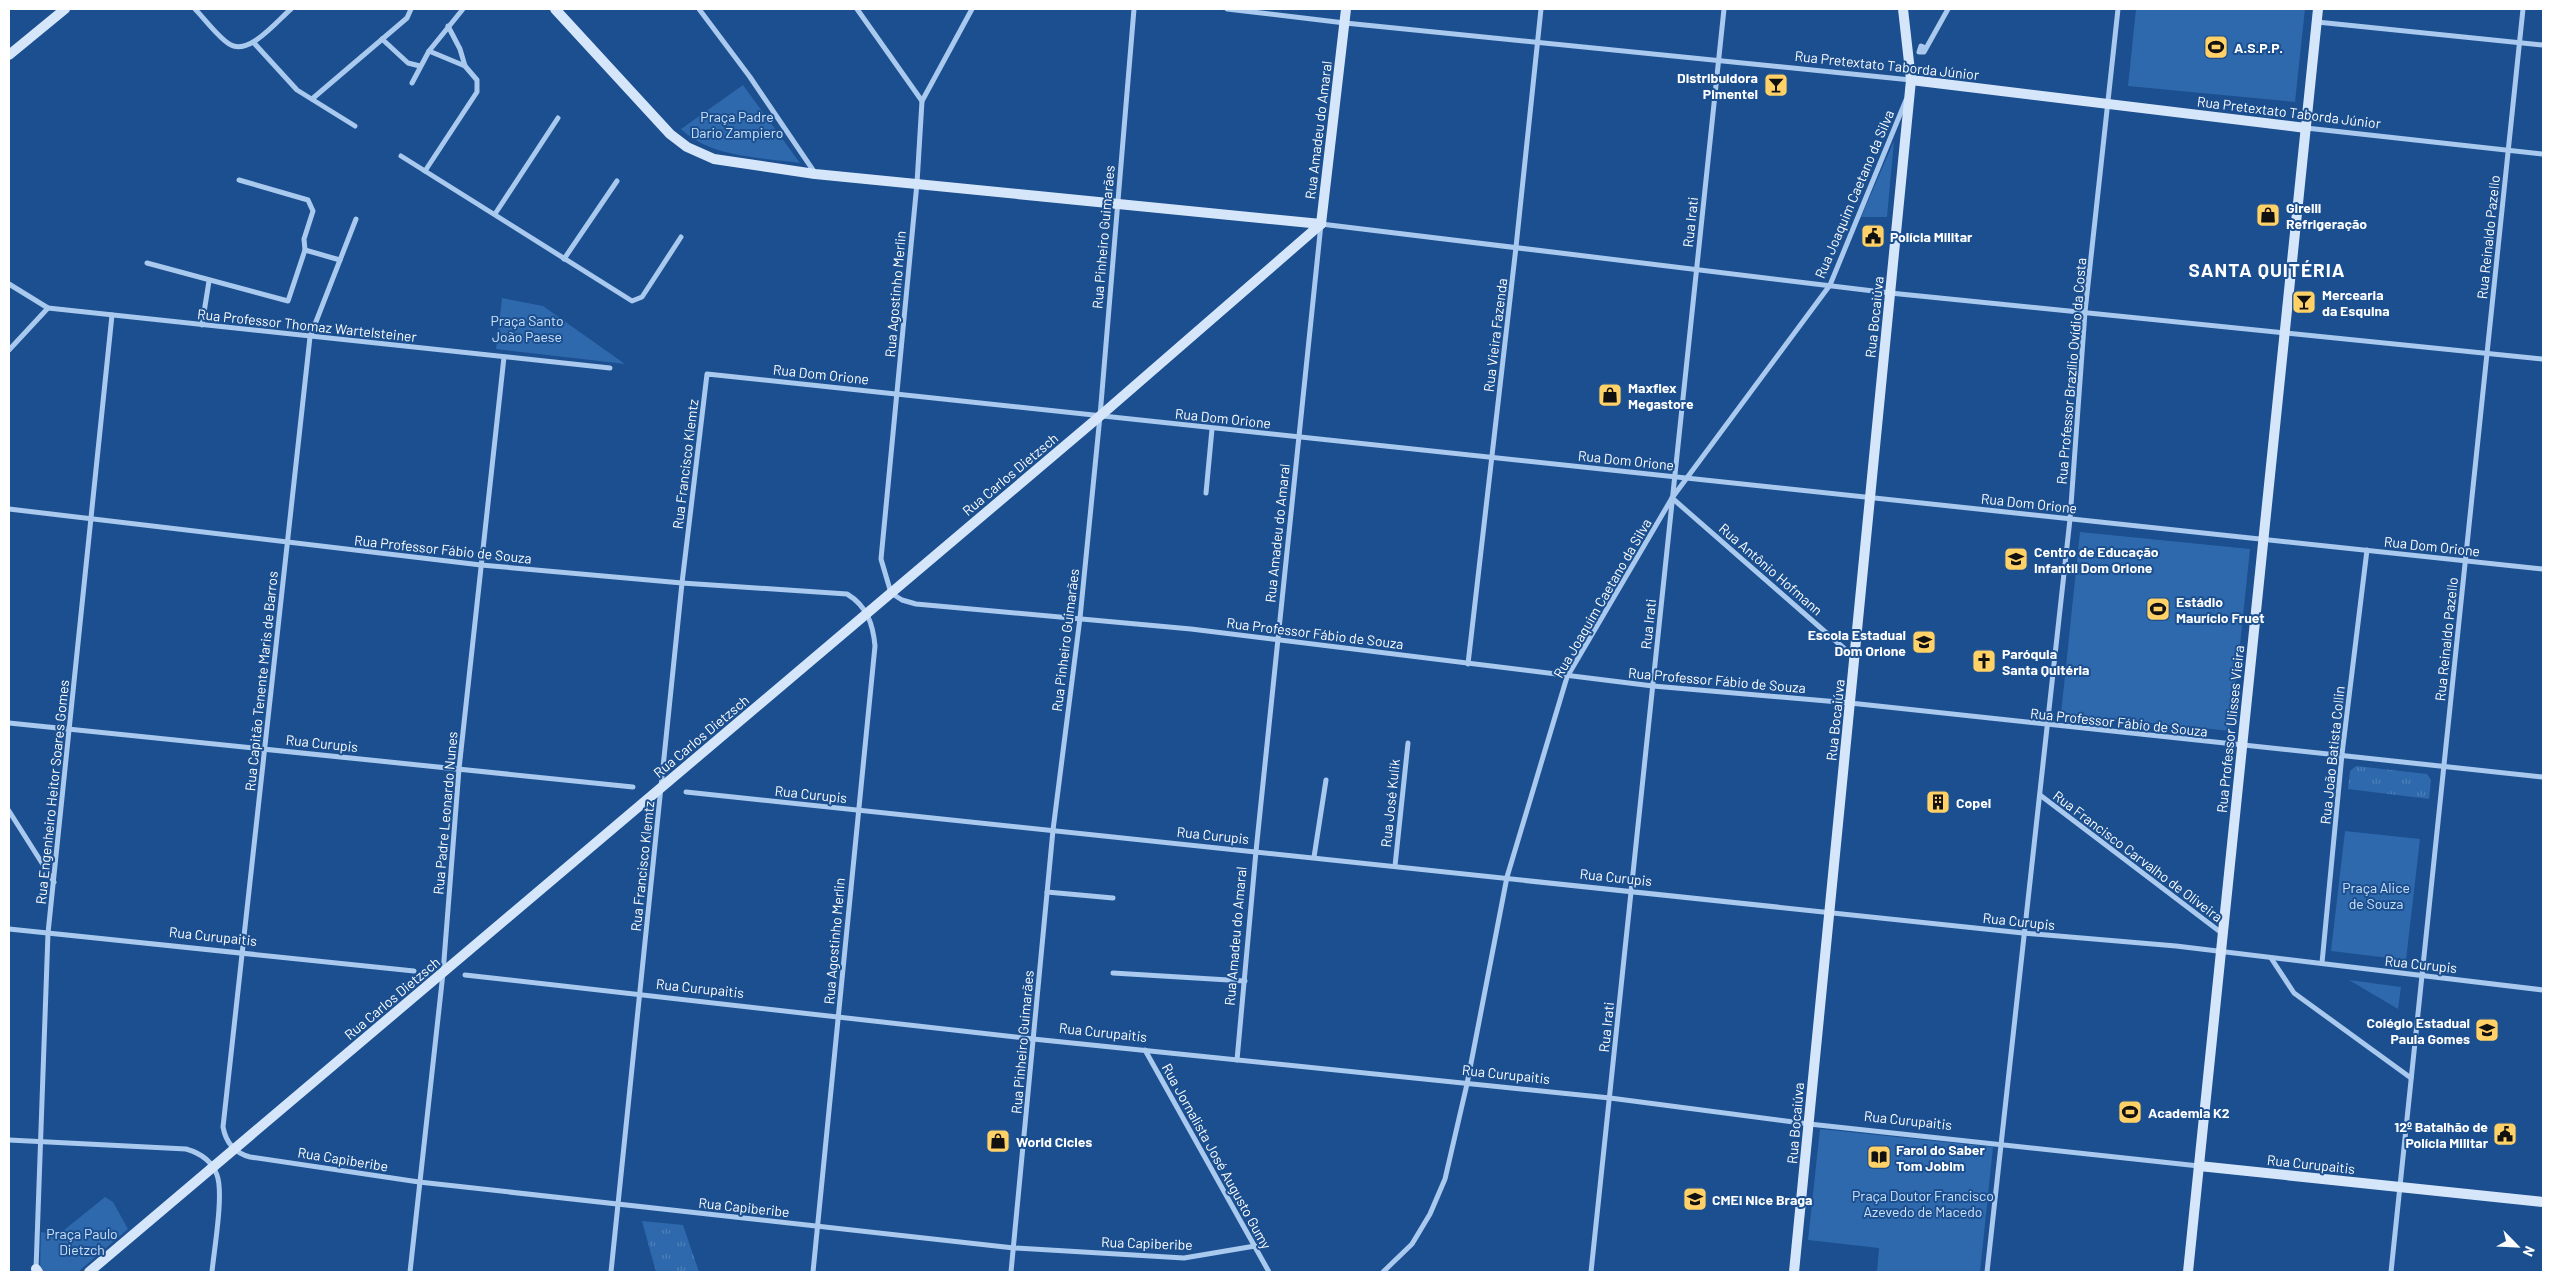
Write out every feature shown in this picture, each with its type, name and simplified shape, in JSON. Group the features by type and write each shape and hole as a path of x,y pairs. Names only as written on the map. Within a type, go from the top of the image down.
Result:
{"street":[{"path":"9,55 65,9"},
{"path":"195,9 230,45 240,47 254,42 291,9"},
{"path":"312,99 407,18 411,9"},
{"path":"412,83 429,51 463,9"},
{"path":"555,9 670,134 687,147 714,159 815,174 1321,224 1890,293 2543,359"},
{"path":"699,9 750,77 815,174"},
{"path":"857,9 922,101"},
{"name":"Rua Agostinho Merlin","path":"891,593 881,559 917,184 922,101 972,9"},
{"name":"Rua Pinheiro Guimarães","path":"1011,1272 1053,830 1080,618 1100,416 1134,9"},
{"name":"Rua Pretextato Taborda Júnior","path":"1227,9 1345,23 1537,41 1718,61 1910,86 2108,104 2543,154"},
{"name":"Rua Amadeu do Amaral","path":"1237,1060 1256,851 1321,224 1346,9"},
{"name":"Rua Vieira Fazenda","path":"1468,664 1516,247 1541,9"},
{"name":"Rua Irati","path":"1592,1272 1724,9"},
{"name":"Rua Bocaiúva","path":"1794,1272 1910,86 1903,9"},
{"path":"1926,48 1948,9"},
{"name":"Rua Professor Brazílio Ovídio da Costa","path":"1987,1272 2070,519 2085,312 2118,9"},
{"name":"Rua Professor Ulisses Vieira","path":"2188,1272 2318,9"},
{"name":"Rua Reinaldo Pazello","path":"2391,1272 2523,9"},
{"path":"2317,22 2543,45"},
{"path":"425,171 477,92 477,80 465,66 460,49 448,26"},
{"path":"382,39 408,63 420,66"},
{"path":"254,42 286,80 355,126"},
{"path":"429,51 465,66"},
{"name":"Rua Joaquim Caetano da Silva","path":"1382,1272 1412,1244 1430,1214 1445,1178 1467,1084 1507,877 1567,677 1672,498 1830,285 1910,86"},
{"path":"494,214 558,118"},
{"path":"401,156 632,301 642,297 680,237"},
{"path":"147,264 288,302 305,250 304,239 313,211 308,200 239,180"},
{"path":"564,258 617,181"},
{"name":"Rua Capitão Tenente Maris de Barros","path":"235,1149 228,1141 223,1127 310,337 356,219"},
{"name":"Rua Carlos Dietzsch","path":"92,1271 1100,416 1321,224"},
{"path":"305,250 340,260"},
{"path":"202,325 209,281"},
{"name":"Rua Professor Thomaz Wartelsteiner","path":"9,284 48,308 610,368"},
{"path":"9,350 48,308"},
{"name":"Rua Engenheiro Heitor Soares Gomes","path":"36,1271 48,933 112,315"},
{"name":"Rua Padre Leonardo Nunes","path":"410,1272 442,973 459,769 504,357"},
{"name":"Rua Dom Orione","path":"707,374 2543,569"},
{"name":"Rua Francisco Klemtz","path":"611,1272 682,583 707,374"},
{"path":"1206,493 1212,429"},
{"name":"Rua Antônio Hofmann","path":"1672,498 1854,657"},
{"name":"Rua Professor Fábio de Souza","path":"9,509 481,565 682,583 847,594 856,599 867,613"},
{"name":"Rua João Batista Collin","path":"2322,963 2342,754 2367,550"},
{"name":"Rua Professor Fábio de Souza","path":"891,593 902,600 916,604 1080,618 1279,640 1567,677 1850,703 2048,726 2242,746 2342,754 2543,777"},
{"name":"Rua Agostinho Merlin","path":"813,1272 875,646 873,630 867,613"},
{"name":"Rua Curupis","path":"9,723 633,786"},
{"name":"Rua José Kulik","path":"1394,866 1408,743"},
{"path":"1314,857 1326,780"},
{"name":"Rua Curupis","path":"686,792 1631,890 2023,933 2221,952 2543,990"},
{"name":"Rua Francisco Carvalho de Oliveira","path":"2040,796 2223,934"},
{"path":"9,811 54,882"},
{"path":"1047,892 1113,898"},
{"name":"Rua Curupaitis","path":"9,930 414,970"},
{"path":"2272,958 2294,993 2411,1078"},
{"path":"1113,973 1244,981"},
{"name":"Rua Curupaitis","path":"465,975 640,996 1610,1098 1809,1124 2543,1202"},
{"name":"Rua Jornalista José Augusto Gumy","path":"1145,1050 1269,1272"},
{"path":"9,1140 186,1149 199,1154 213,1168 219,1185 212,1272"},
{"name":"Rua Capiberibe","path":"235,1149 250,1157 419,1182 618,1206 1014,1248 1184,1258 1255,1246"}],"green space":[{"name":"A.S.P.P.","path":"2136,9 2305,9 2295,102 2128,86"},
{"name":"Praça Padre Dario Zampiero","path":"743,85 800,163 737,155 722,151 693,139 681,129"},
{"path":"1894,141 1887,217 1861,217"},
{"name":"Praça Santo João Paese","path":"502,298 543,306 625,364 496,349"},
{"name":"Estádio Maurício Fruet","path":"2080,532 2250,549 2231,731 2061,714"},
{"path":"2356,766 2427,774 2431,780 2429,799 2348,789 2350,771"},
{"name":"Praça Alice de Souza","path":"2345,831 2420,839 2406,960 2331,951"},
{"path":"2349,980 2401,987 2398,1009"},
{"name":"Praça Doutor Francisco Azevedo de Macedo","path":"1820,1129 1993,1147 1980,1272 1877,1272 1879,1248 1808,1240"},
{"name":"Praça Paulo Dietzch","path":"105,1197 113,1202 128,1229 78,1272 40,1272 41,1232 58,1235"},
{"path":"642,1221 683,1225 699,1272 656,1272"}],"place":[{"name":"A.S.P.P.","path":"2216,47"},
{"name":"Distribuidora Pimentel","path":"1776,85"},
{"name":"Girelli Refrigeração","path":"2268,215"},
{"name":"Polícia Militar","path":"1873,236"},
{"name":"Mercearia da Esquina","path":"2304,302"},
{"name":"Maxflex Megastore","path":"1610,395"},
{"name":"Centro de Educação Infantil Dom Orione","path":"2016,559"},
{"name":"Estádio Maurício Fruet","path":"2158,609"},
{"name":"Escola Estadual Dom Orione","path":"1924,642"},
{"name":"Paróquia Santa Quitéria","path":"1984,661"},
{"name":"Copel","path":"1938,802"},
{"name":"Colégio Estadual Paula Gomes","path":"2487,1030"},
{"name":"Academia K2","path":"2130,1112"},
{"name":"12º Batalhão de Polícia Militar","path":"2505,1134"},
{"name":"World Cicles","path":"998,1141"},
{"name":"Farol do Saber Tom Jobim","path":"1879,1157"},
{"name":"CMEI Nice Braga","path":"1695,1199"}],"district":[{"name":"SANTA QUITÉRIA","path":"2267,269"}]}
